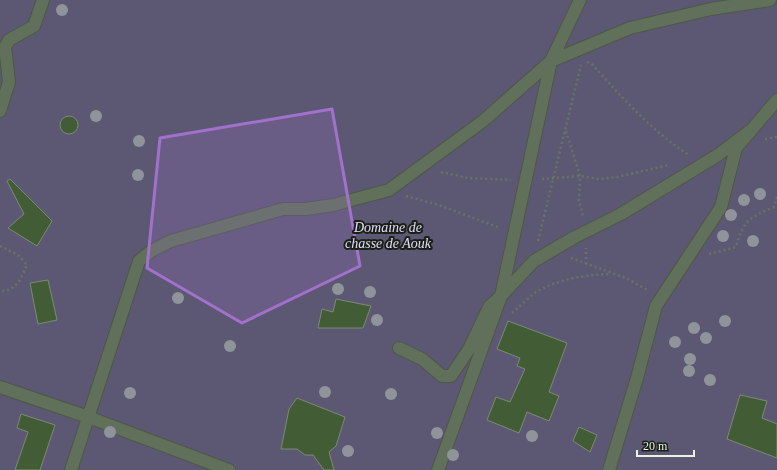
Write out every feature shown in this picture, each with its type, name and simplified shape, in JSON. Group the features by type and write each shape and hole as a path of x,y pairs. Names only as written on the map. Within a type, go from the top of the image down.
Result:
{"street":[{"path":"0,111 9,82 2,47 9,40 34,26 43,0"},
{"path":"438,470 501,296 551,61 580,0"},
{"path":"71,470 139,262 151,251 171,241 283,209 306,209 333,205 389,190 421,165 483,121 551,61 630,28 711,9 770,0"},
{"path":"609,470 637,378 656,306 721,207 736,148 777,100"},
{"path":"399,348 422,359 442,376 451,376 469,349 489,307 534,261 586,231 621,214 703,164 751,130"},
{"path":"0,387 88,417 229,470"}],"path":[{"path":"534,261 582,59 593,65 647,124 664,138 703,164"},
{"path":"565,131 580,176 579,200 586,231 586,264"},
{"path":"421,165 449,175 468,178 526,180 580,176 598,179 617,177 670,165"},
{"path":"690,254 714,254 736,247 741,228 753,216 774,206 777,197"},
{"path":"0,246 18,255 27,265 18,284 10,290 0,291"},
{"path":"511,313 534,294 564,279 589,275 613,274"}],"highlighted area":[{"path":"332,109 360,266 242,323 147,268 160,138"}],"green space":[{"name":"Domaine de chasse de Aouk","path":"0,0 777,0 777,470 0,470"}],"building":[{"path":"69,116 75,119 78,125 75,131 69,134 63,131 60,125 63,119"},
{"path":"10,179 52,221 37,246 8,228 24,214 7,181"},
{"path":"48,280 57,320 38,324 30,283"},
{"path":"336,299 371,306 363,328 318,328 322,309 333,312"},
{"path":"508,321 567,343 549,392 559,396 549,421 527,412 519,433 487,420 496,397 510,402 525,369 517,366 520,358 497,349"},
{"path":"740,395 767,401 762,418 777,424 777,458 727,439"},
{"path":"297,398 345,417 336,446 329,452 334,470 324,470 313,455 305,455 297,449 281,449 289,409"},
{"path":"21,414 55,425 40,470 15,470 28,432 17,428"},
{"path":"579,427 597,435 590,452 573,441"}]}
